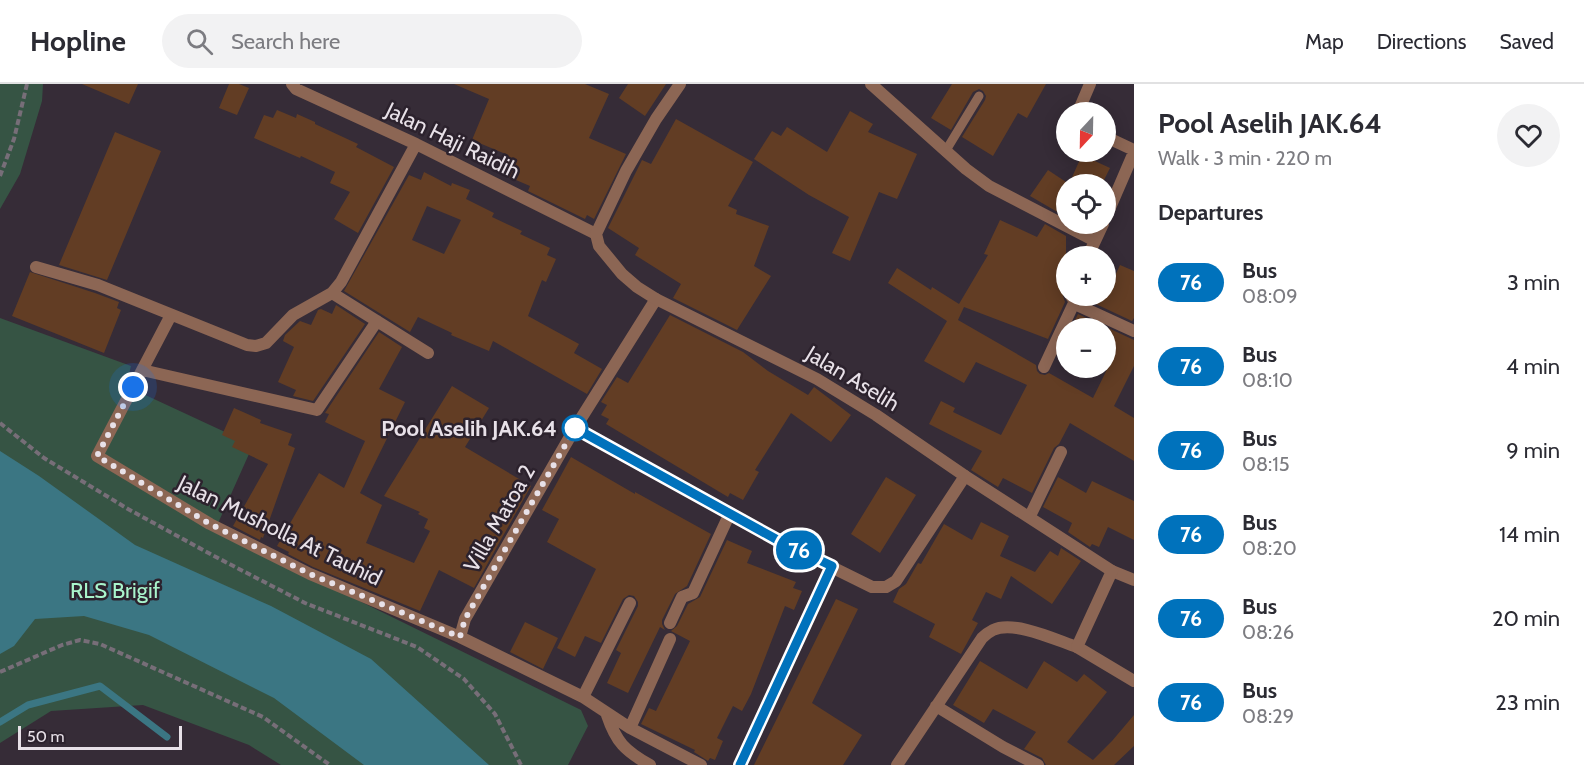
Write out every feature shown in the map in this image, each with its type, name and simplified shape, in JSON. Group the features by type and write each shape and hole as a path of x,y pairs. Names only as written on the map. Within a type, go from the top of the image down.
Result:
{"street":[{"name":"Jalan Haji Raidih","path":"292,84 296,89 416,144 596,234"},
{"path":"596,234 626,171 656,119 680,84"},
{"path":"871,84 945,152 989,186 1095,242"},
{"path":"1082,102 1090,84"},
{"path":"1116,142 1134,151 1116,193"},
{"path":"36,267 98,285 247,345 255,346 266,343 293,315 332,293 342,282 416,144"},
{"name":"Jalan Aselih","path":"596,234 599,246 622,274 637,287 656,299 817,379 876,415 965,476 1113,571 1134,580"},
{"path":"1093,246 1099,234"},
{"path":"332,293 428,353"},
{"name":"Villa Matoa 2","path":"460,637 465,619 575,428 656,299"},
{"path":"1044,367 1072,306"},
{"path":"1084,306 1134,331"},
{"name":"Jalan Musholla At Tauhid","path":"171,315 97,456 210,524 310,574 460,637"},
{"path":"142,370 317,410 377,321"},
{"path":"575,428 783,543 872,587 886,587 896,580 965,476"},
{"path":"1030,516 1061,452"},
{"path":"670,623 682,597 693,593 730,513"},
{"path":"740,765 832,566"},
{"path":"1077,647 1113,571"},
{"path":"583,697 630,603"},
{"path":"897,765 982,638 995,628 1034,631 1077,647 1134,681"},
{"path":"460,637 583,697 607,715 701,765"},
{"path":"630,728 670,639"},
{"path":"936,706 1003,747 1038,765"},
{"path":"607,715 620,743 632,755 650,765"}],"lane":[{"path":"945,152 979,96"}],"path":[{"path":"0,176 14,140 27,84"},
{"path":"0,423 44,458 128,509 214,556 305,603 417,647 464,680 495,714 521,765"},
{"path":"0,672 62,645 80,640 100,644 263,717 330,765"}],"green space":[{"path":"0,84 43,84 42,101 20,174 0,209"},
{"name":"RLS Brigif","path":"0,318 131,366 126,386 253,445 215,530 581,710 588,726 568,765 281,765 249,745 143,705 51,711 0,743"}],"water":[{"path":"0,451 135,545 271,606 371,659 489,765 364,765 274,698 149,635 84,616 35,619 14,646 0,654"}],"building":[{"path":"82,84 138,84 129,104"},
{"path":"229,84 239,84 249,88 237,115 219,108"},
{"path":"454,84 585,84 609,94 589,138 626,154 594,219 587,215 585,219 528,191 530,186 509,177 512,172 502,168 508,155 472,140 489,99"},
{"path":"628,84 666,84 645,116 619,98"},
{"path":"952,84 1046,84 1027,118 1018,113 993,156 962,137 985,100 986,96 983,91 979,89 973,92 951,130 931,118"},
{"path":"277,110 296,118 297,114 315,122 358,144 356,147 394,167 358,233 334,219 350,192 330,183 335,172 254,138 264,115 273,118"},
{"path":"850,111 873,124 868,132 917,154 897,199 879,192 850,261 832,253 849,217 809,195 754,159 772,131 781,136 787,127 827,152"},
{"path":"676,119 753,162 728,206 737,210 736,214 769,226 754,266 771,276 737,330 673,298 681,284 635,255 639,248 608,228 642,160 651,164"},
{"path":"115,132 161,151 107,280 59,265"},
{"path":"1079,162 1097,162 1110,168 1107,174 1073,174"},
{"path":"1048,170 1056,175 1056,211 1030,196"},
{"path":"424,172 451,186 452,183 470,190 466,199 494,213 492,217 522,231 520,234 550,248 547,255 556,259 546,282 542,280 528,316 579,344 574,353 602,369 587,394 493,341 489,351 451,335 452,333 418,317 410,332 344,291 409,175 421,180","holes":["427,206 461,220 444,254 412,240"]},
{"path":"1000,220 1037,237 1045,224 1056,230 1056,234 1066,236 1066,246 1056,246 1056,306 1063,306 1048,339 964,307 958,320 1036,365 1040,374 1049,373 1093,398 1103,378 1116,378 1116,332 1134,340 1134,366 1114,406 1134,418 1134,461 1070,423 1059,444 1054,448 1032,493 1003,478 998,487 971,470 982,451 929,424 941,401 955,408 953,412 1001,435 1027,385 976,362 964,383 924,361 947,321 888,283 897,268 931,290 932,287 959,304 988,255 984,254"},
{"path":"1120,265 1134,271 1134,318 1132,321 1100,306 1116,306 1116,274"},
{"path":"30,272 119,302 117,308 121,310 104,353 12,316"},
{"path":"336,305 365,324 313,401 293,396 296,390 278,382 294,347 283,341 285,335 300,321 311,325 318,310 332,314"},
{"path":"670,315 743,352 768,371 808,395 814,387 851,415 831,442 791,413 755,470 759,472 743,500 730,493 728,497 606,424 609,419 601,415 607,405 601,402 617,377 628,383"},
{"path":"379,332 402,347 379,389 405,402 360,493 382,505 366,543 414,563 430,531 424,528 428,519 418,514 420,512 384,496 452,386 489,408 465,447 531,486 474,588 439,570 420,611 313,567 277,546 319,473 344,488 365,441 325,422 329,414 325,413"},
{"path":"234,408 261,420 260,423 292,434 288,445 295,448 263,538 261,537 260,540 233,526 268,464 232,447 235,441 222,435"},
{"path":"571,457 711,534 687,586 675,594 662,620 665,630 660,627 628,693 607,683 621,653 616,650 638,606 634,596 629,595 623,599 601,643 585,636 575,657 557,648 596,569 547,542 559,519 542,510"},
{"path":"886,477 916,495 880,553 851,534"},
{"path":"1058,477 1086,493 1092,481 1134,501 1134,540 1108,527 1099,547 1092,544 1090,547 1068,532 1072,523 1043,507"},
{"path":"981,522 1009,536 1000,556 1035,572 1050,551 1058,556 1061,548 1081,561 1052,604 1011,576 1001,599 986,592 972,620 978,623 961,654 929,637 935,624 893,602 899,589 906,584 918,563 921,564 944,524 972,540"},
{"path":"727,540 752,551 747,563 796,582 793,588 802,591 794,610 785,606 751,694 742,711 733,706 717,738 723,741 715,760 710,758 708,761 694,752 695,750 641,724 649,708 656,711 690,641 671,631 677,626 688,604 700,597"},
{"path":"836,599 858,609 812,703 862,735 843,765 754,765"},
{"path":"525,622 558,638 543,669 510,652"},
{"path":"980,661 1027,689 1044,661 1077,682 1084,674 1107,692 1067,742 1093,760 1134,715 1134,746 1114,765 1046,765 1042,758 1024,749 1036,732 993,709 984,723 953,705"}],"waterway":[{"path":"0,722 28,705 100,686 167,737"}],"bus line":[{"name":"76","path":"575,428 783,543 832,566 740,765"}],"place":[{"name":"Pool Aselih JAK.64","path":"575,428"}],"route":[{"path":"133,387 97,456 210,524 310,574 460,637 465,619 575,428"}]}
